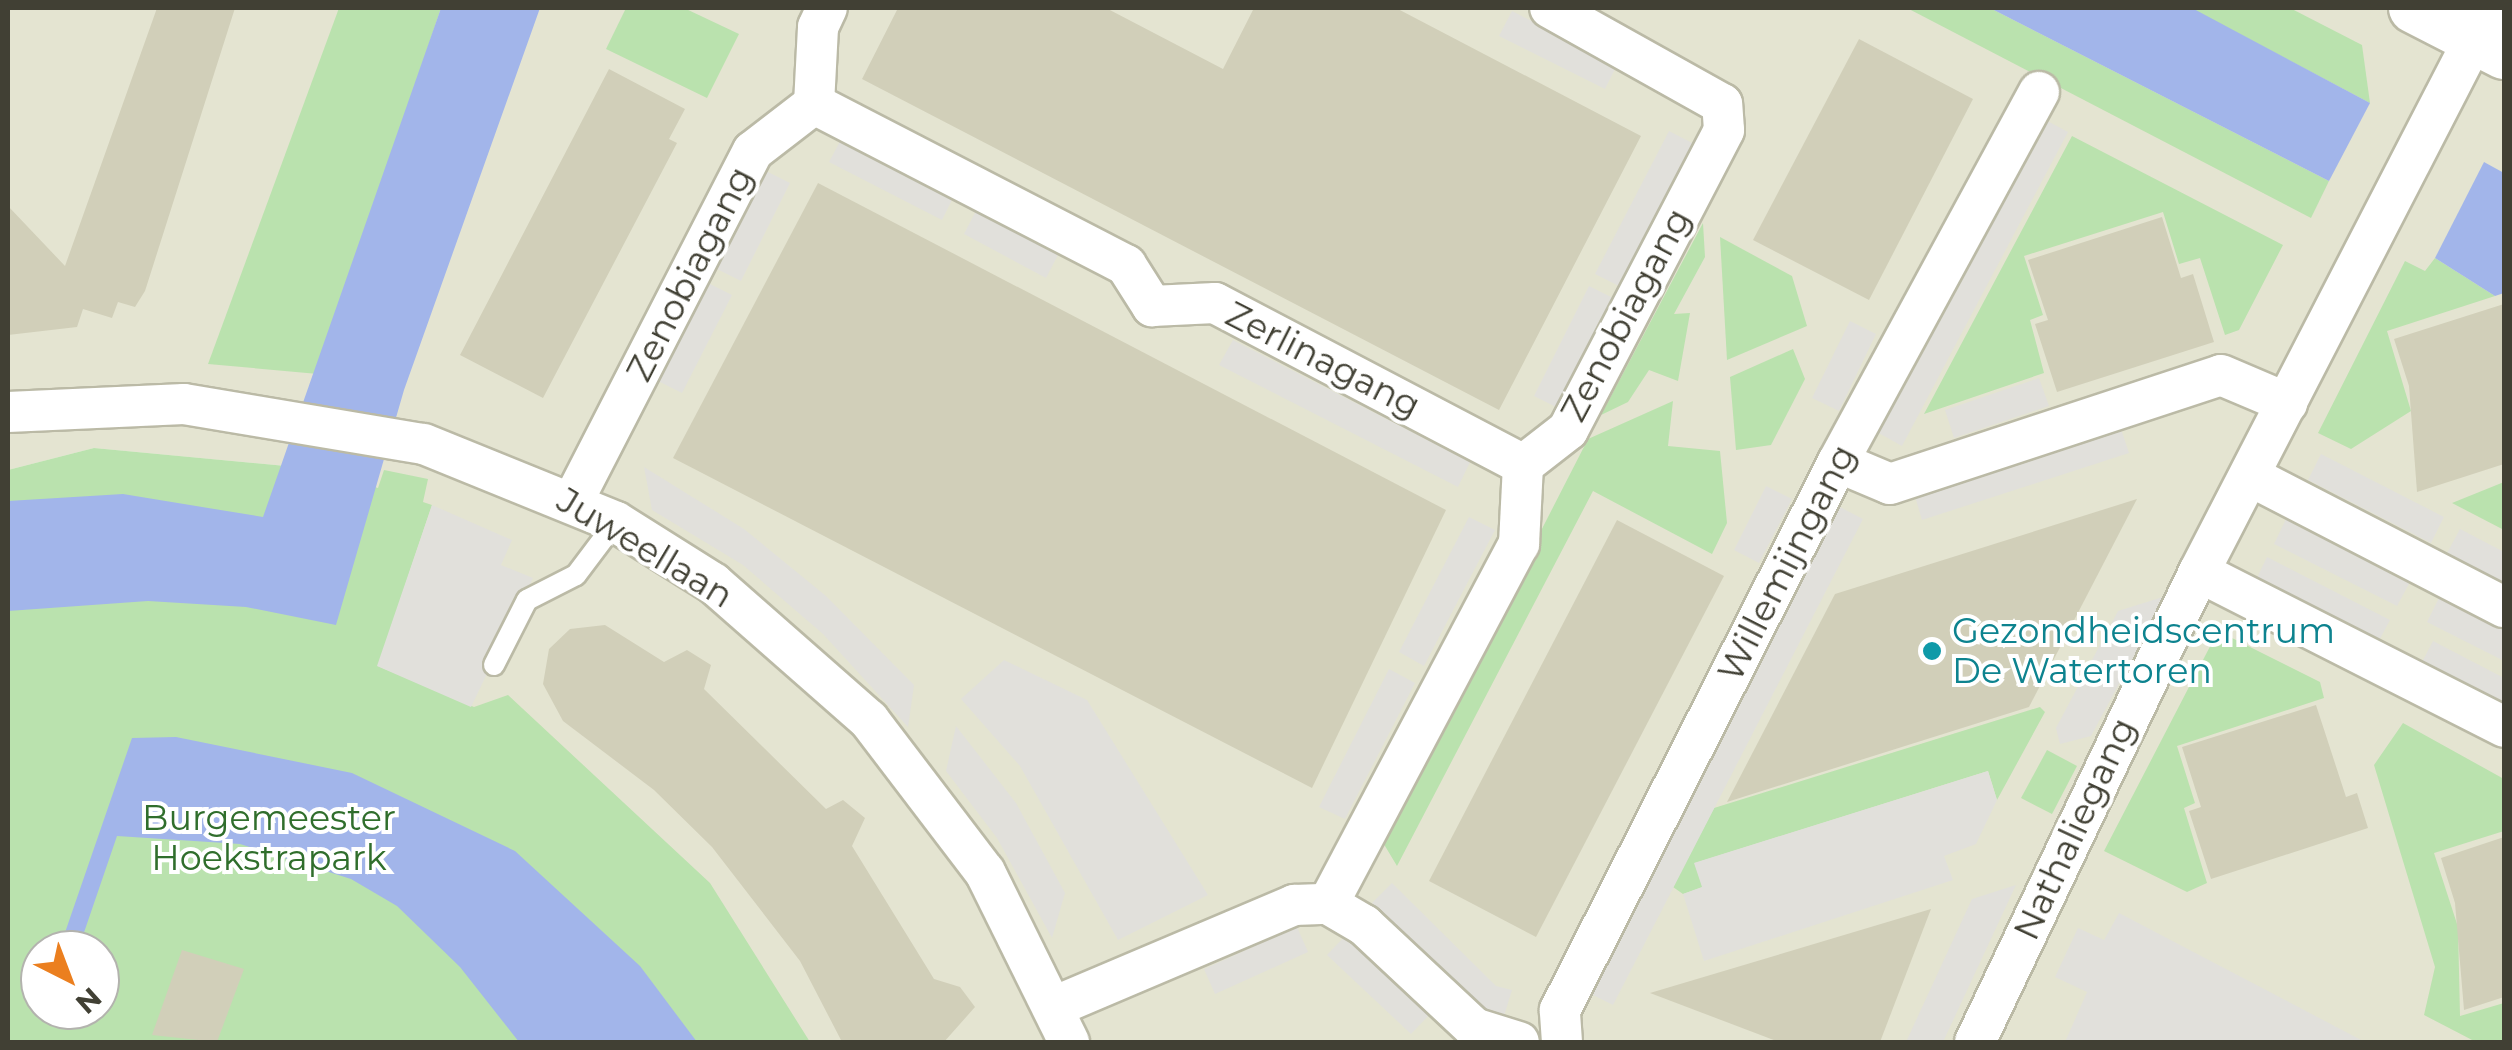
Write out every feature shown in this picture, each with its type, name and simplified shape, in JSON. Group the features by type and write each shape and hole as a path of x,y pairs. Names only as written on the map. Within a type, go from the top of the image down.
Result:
{"street":[{"path":"814,104 818,28 827,8"},
{"name":"Zenobiagang","path":"1523,464 1568,430 1724,130 1722,104 1550,8"},
{"path":"2414,8 2490,33"},
{"name":"Nathaliegang","path":"1975,1042 2199,572 2490,33"},
{"name":"Willemijngang","path":"1562,1042 1560,1010 1838,462 2039,92"},
{"name":"Zerlinagang","path":"814,104 1126,265 1152,306 1215,303 1523,464"},
{"name":"Zenobiagang","path":"574,499 753,152 814,104"},
{"path":"1838,462 1890,484 2221,375 2287,403"},
{"name":"Juweellaan","path":"8,412 184,404 424,444 574,499 616,522 713,583 869,720 985,872 1062,1024"},
{"path":"1328,904 1519,544 1523,464"},
{"path":"2250,476 2504,607"},
{"path":"2199,572 2504,728"},
{"path":"1062,1024 1294,905 1328,904 1364,925 1472,1036 1519,1042"}],"lane":[{"path":"494,665 527,600 576,575 616,522"}],"shaded area":[{"path":"8,8 2504,8 2504,1042 718,1042 377,666 307,468 94,448 8,470"},
{"path":"1512,11 1617,65 1605,89 1499,36"},
{"path":"2040,117 2068,132 1902,446 1875,431"},
{"path":"1669,131 1696,145 1621,287 1595,274"},
{"path":"843,136 955,194 942,220 829,162"},
{"path":"766,171 790,183 741,281 717,269"},
{"path":"978,207 1060,251 1046,278 964,234"},
{"path":"708,283 732,295 682,393 658,381"},
{"path":"1589,286 1615,299 1560,409 1534,396"},
{"path":"1850,321 1876,334 1839,411 1812,398"},
{"path":"1233,340 1470,462 1458,487 1219,365"},
{"path":"2039,378 2049,406 1954,438 1945,410"},
{"path":"2120,426 2129,453 1922,520 1914,493"},
{"path":"2321,454 2444,517 2431,543 2308,480"},
{"path":"644,467 744,529 826,596 914,685 908,727 823,634 743,565 652,510"},
{"path":"1766,486 1792,499 1759,563 1734,550"},
{"path":"432,505 512,540 501,565 533,578 471,707 377,666"},
{"path":"1836,505 1863,519 1613,1005 1587,992"},
{"path":"1469,517 1495,530 1424,666 1399,652"},
{"path":"2287,517 2411,580 2397,606 2274,544"},
{"path":"2460,529 2504,552 2504,585 2446,555"},
{"path":"2267,557 2390,620 2376,646 2254,584"},
{"path":"2166,596 2091,736 2060,744 2056,728 2118,611"},
{"path":"2440,596 2504,629 2504,661 2427,622"},
{"path":"2433,641 2504,678 2504,710 2420,666"},
{"path":"1004,660 1087,700 1208,895 1118,940 1020,766 961,699"},
{"path":"1389,669 1415,683 1345,819 1319,807"},
{"path":"956,726 1016,803 1065,893 1052,938 997,838 946,771"},
{"path":"1988,771 1997,800 1976,844 1944,856 1953,880 1704,961 1683,894 1702,887 1694,863"},
{"path":"1392,883 1496,986 1512,990 1504,1016 1485,1010 1372,903"},
{"path":"2016,885 1943,1042 1906,1042 1972,899"},
{"path":"2119,913 2365,1042 2065,1042 2087,992 2055,977 2078,928 2104,940"},
{"path":"1297,927 1308,952 1215,994 1204,969"},
{"path":"1347,934 1430,1014 1411,1034 1327,955"}],"green space":[{"path":"339,8 441,8 318,374 208,364"},
{"path":"626,8 684,8 739,34 707,98 606,49"},
{"path":"1907,8 1990,8 2329,181 2311,218"},
{"path":"2190,8 2290,8 2362,45 2370,103"},
{"path":"2072,136 2283,245 2239,330 2225,335 2200,258 2179,264 2163,212 2024,256 2043,315 2030,320 2044,373 1924,414"},
{"path":"1703,223 1705,257 1674,314 1690,313 1678,381 1649,370 1628,402 1601,415"},
{"path":"1720,237 1792,276 1807,326 1727,360"},
{"path":"2435,258 2495,296 2387,331 2411,411 2351,449 2318,433 2405,261 2425,271"},
{"path":"1793,349 1805,379 1771,445 1736,450 1730,377"},
{"path":"1673,401 1668,446 1720,451 1727,523 1712,554 1593,491 1397,866 1382,841 1588,439"},
{"name":"Burgemeester Hoekstrapark","path":"94,448 307,468 378,488 384,470 428,479 423,502 432,505 378,666 474,707 508,695 710,883 810,1042 8,1042 8,470"},
{"path":"2504,482 2504,530 2452,503"},
{"path":"2218,631 2320,682 2324,698 2177,746 2195,803 2184,808 2207,883 2187,892 2104,851"},
{"path":"2040,707 2045,712 1997,800 1988,771 1695,863 1703,887 1683,894 1673,887 1714,808"},
{"path":"2403,723 2504,779 2504,831 2434,853 2458,927 2460,1016 2504,1003 2504,1042 2476,1042 2424,1015 2435,967 2374,765"},
{"path":"2047,750 2077,766 2052,814 2021,798"}],"water":[{"path":"441,8 540,8 404,390 336,625 246,607 148,601 8,611 8,501 123,494 263,517"},
{"path":"1990,8 2192,8 2370,103 2329,181"},
{"path":"2484,162 2504,173 2504,293 2495,296 2435,258"},
{"path":"176,737 352,773 515,851 640,966 697,1042 519,1042 460,967 397,906 351,879 240,844 117,836 85,930 66,930 132,738"}],"building":[{"path":"157,8 235,8 145,291 135,307 118,302 112,318 83,309 77,327 8,335 8,206 65,266"},
{"path":"898,8 1106,8 1223,69 1254,8 1396,8 1641,136 1499,410 862,79"},
{"path":"1859,39 1973,99 1869,300 1753,240"},
{"path":"609,69 685,109 669,139 677,143 543,398 460,355"},
{"path":"818,183 1446,510 1312,788 673,458"},
{"path":"2162,217 2181,278 2193,274 2214,342 2057,392 2035,324 2048,320 2028,260"},
{"path":"2504,304 2504,464 2417,492 2409,386 2394,339"},
{"name":"Gezondheidscentrum De Watertoren","path":"2137,499 2029,707 1727,802 1835,594"},
{"path":"1617,520 1724,576 1536,937 1429,881"},
{"path":"605,625 664,662 687,650 711,665 704,689 826,809 843,800 865,818 852,846 934,979 960,987 975,1007 944,1042 842,1042 800,961 712,847 654,790 563,721 543,684 549,649 570,629"},
{"path":"2316,705 2346,797 2357,793 2368,828 2211,879 2189,811 2201,807 2182,747"},
{"path":"2504,837 2504,997 2464,1010 2455,903 2441,858"},
{"path":"1931,909 1880,1042 1779,1042 1650,993"},
{"path":"182,950 244,969 217,1042 152,1035"}],"place":[{"name":"Gezondheidscentrum De Watertoren","path":"1932,651"}]}
